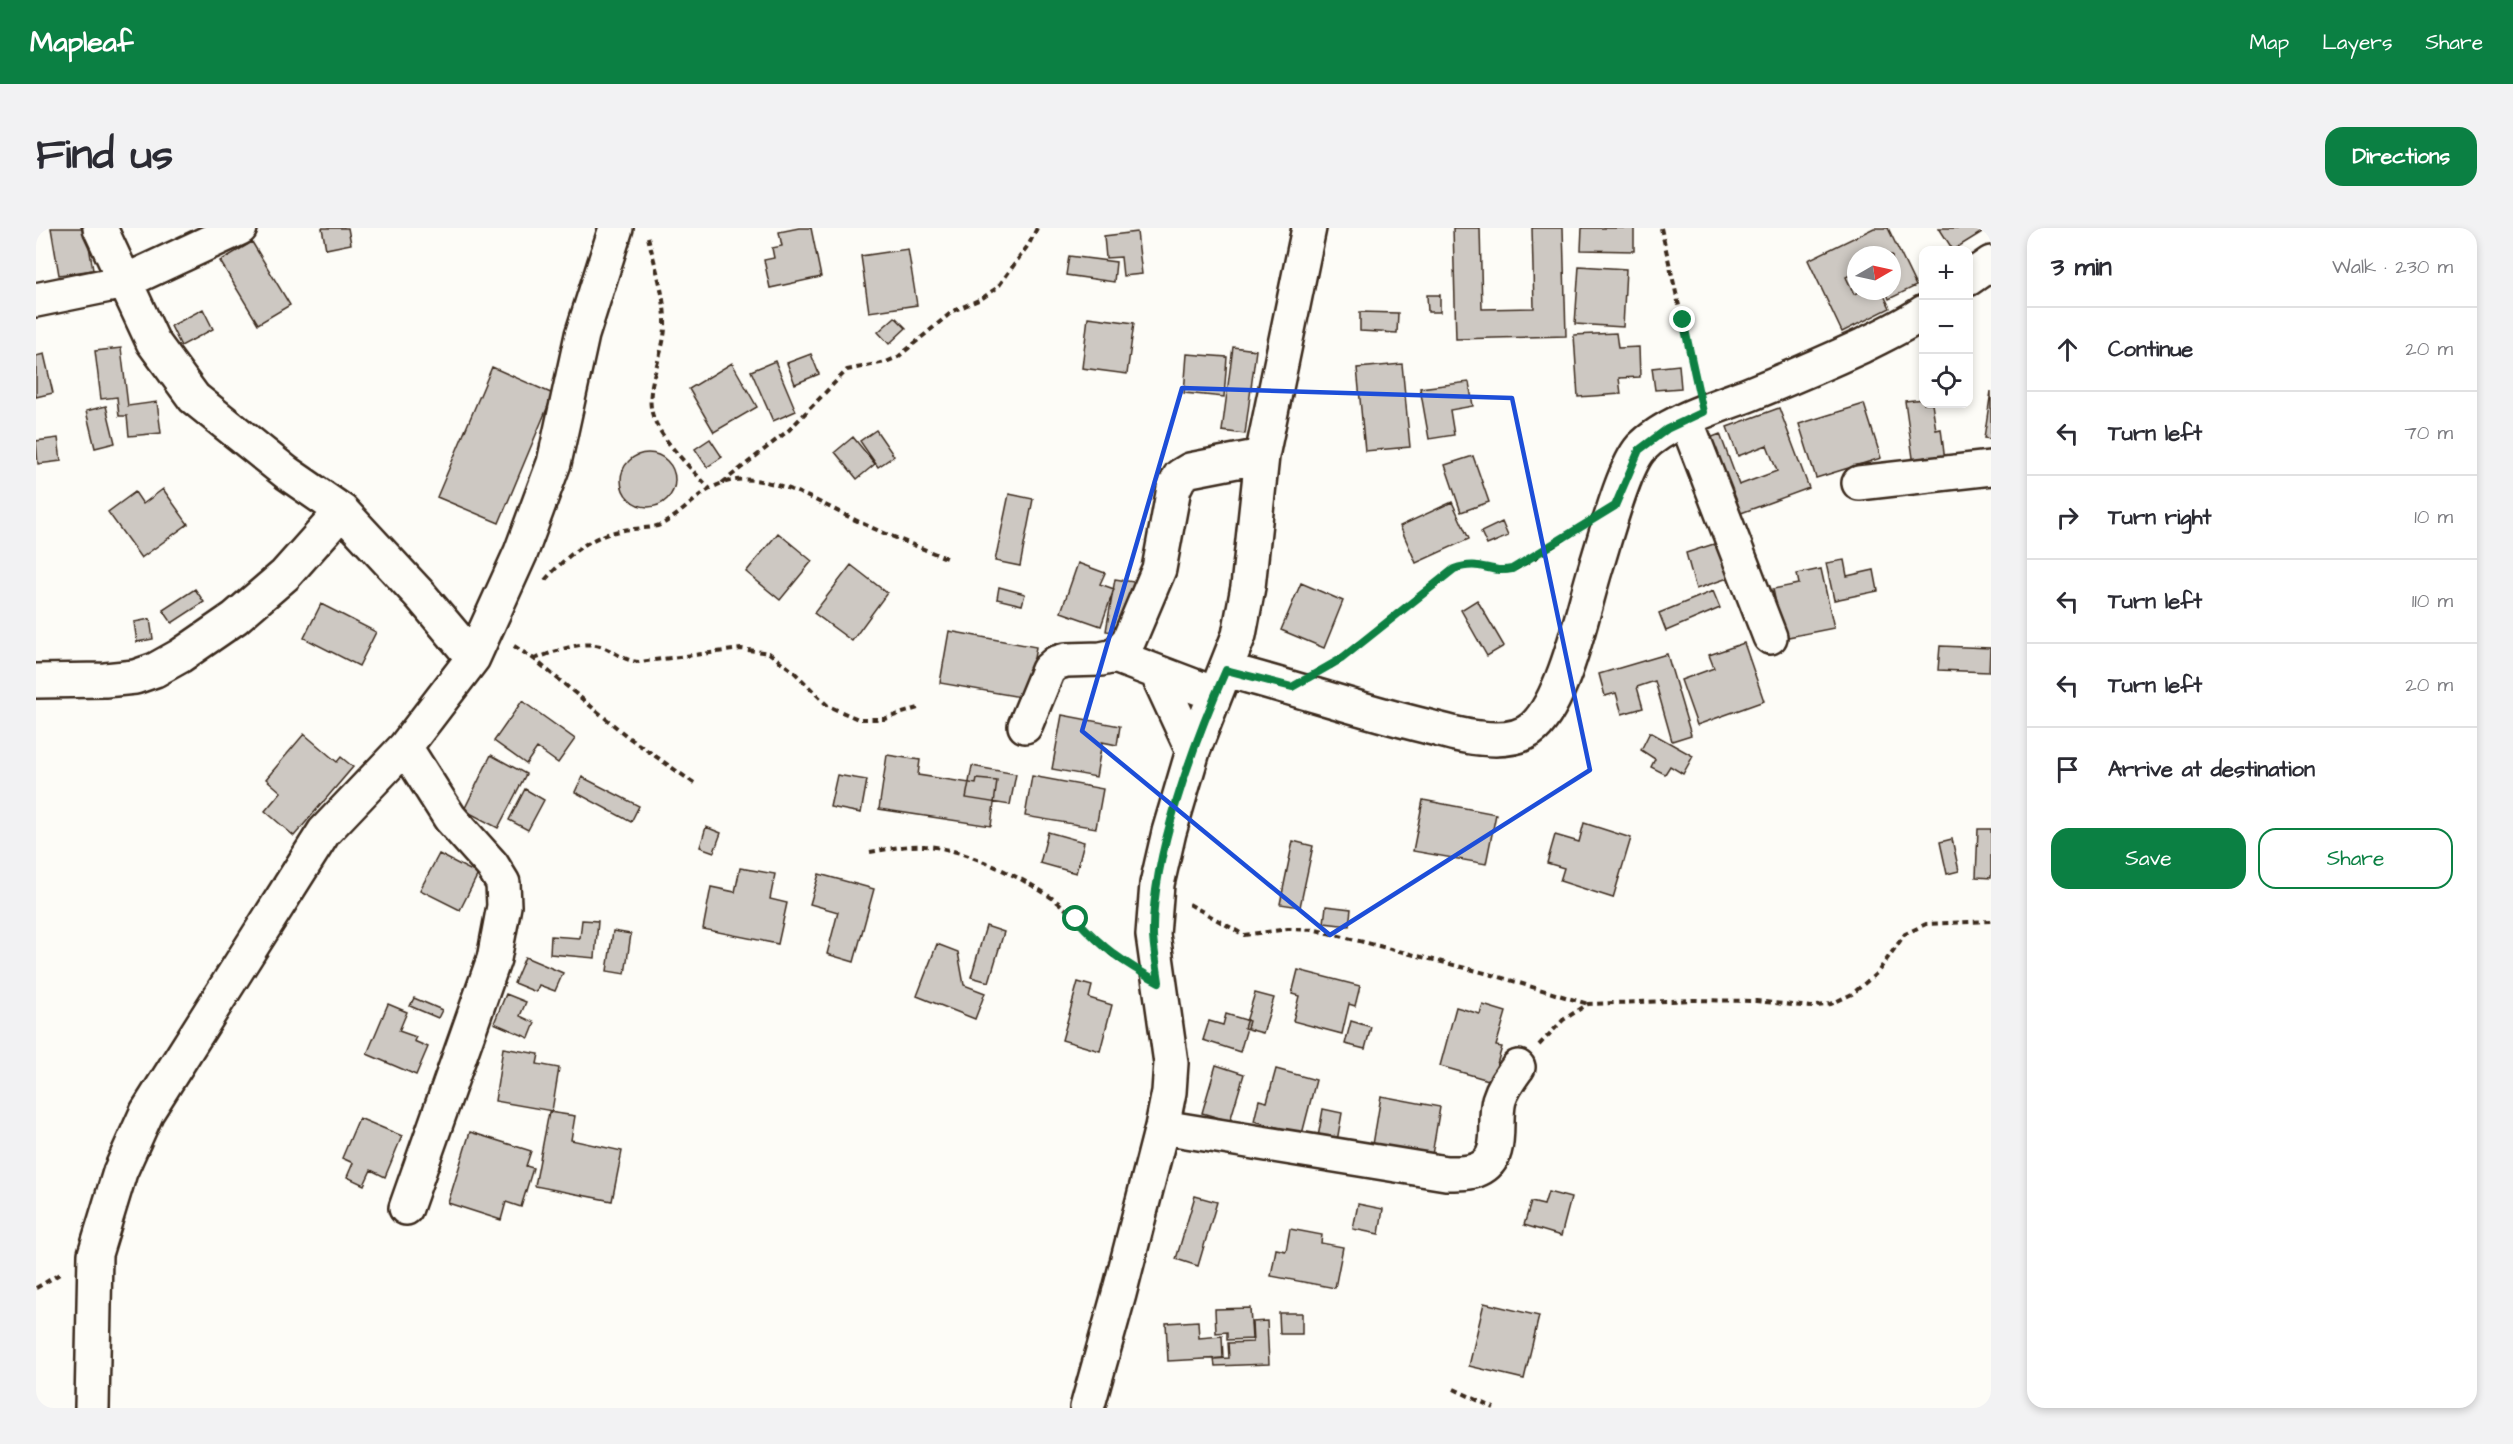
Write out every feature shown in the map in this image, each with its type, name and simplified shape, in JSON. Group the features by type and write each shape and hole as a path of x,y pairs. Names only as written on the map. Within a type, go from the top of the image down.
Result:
{"street":[{"path":"100,228 153,342 194,398 287,473 342,511 421,596 481,644"},
{"path":"36,300 124,282 240,228"},
{"path":"92,1408 95,1254 120,1172 147,1112 324,832 405,747 481,644 521,552 554,463 582,335 616,228"},
{"path":"1087,1408 1162,1127 1171,1063 1153,935 1157,884 1169,832 1193,751 1239,635 1248,587 1262,456 1310,228"},
{"path":"1973,276 1991,263"},
{"path":"1025,726 1048,670 1056,663 1066,660 1101,659 1115,656 1157,673 1220,682 1292,687 1387,717 1478,738 1505,738 1522,734 1533,728 1553,700 1565,671 1615,506 1639,450 1658,435 1694,416 1836,358 1908,323 1919,315"},
{"path":"1694,416 1770,637"},
{"path":"1115,656 1129,640 1159,569 1174,488 1180,477 1203,466 1262,456"},
{"path":"1859,483 1991,468"},
{"path":"36,681 105,680 135,676 154,670 180,656 235,618 285,575 342,511"},
{"path":"1157,673 1193,751"},
{"path":"405,747 450,818 492,865 503,883 504,906 494,959 406,1208"},
{"path":"1162,1127 1446,1173 1467,1172 1478,1170 1488,1162 1494,1151 1499,1101 1505,1085 1518,1067"}],"path":[{"path":"646,228 664,308 665,327 662,349 653,378 651,405 655,421 710,489"},
{"path":"539,587 572,552 596,538 623,530 660,525 722,483 789,430 847,370 886,362 898,357 946,316 981,299 998,287 1029,244 1037,228"},
{"path":"1661,228 1694,416"},
{"path":"722,483 746,479 790,488 902,541 946,558"},
{"path":"1292,687 1341,659 1454,569 1471,564 1498,570 1512,569 1615,506"},
{"path":"481,644 534,659 628,737 694,783"},
{"path":"534,659 570,648 596,645 629,661 639,662 741,649 754,650 769,653 793,671 828,706 851,717 884,719 921,707"},
{"path":"870,852 927,846 949,850 987,864 1056,900 1120,960 1159,982"},
{"path":"1157,884 1234,931 1244,934 1288,929 1316,930 1493,975 1588,1004 1694,1000 1756,1001 1811,1007 1832,1004 1852,994 1877,973 1905,934 1926,924 1991,921"},
{"path":"1518,1067 1563,1020 1588,1004"},
{"path":"1454,1389 1494,1408"}],"highlighted area":[{"path":"1182,388 1512,398 1590,770 1330,935 1082,731"}],"building":[{"path":"51,228 86,228 93,270 59,275"},
{"path":"322,228 348,228 351,244 326,249"},
{"path":"811,228 821,277 770,288 764,260 774,258 772,248 782,246 779,232"},
{"path":"1453,228 1480,228 1482,309 1534,308 1532,228 1563,228 1566,336 1456,339"},
{"path":"1582,228 1634,228 1634,251 1581,250"},
{"path":"1874,228 1888,228 1897,246 1847,246 1846,277 1847,300 1886,300 1890,308 1842,332 1808,260"},
{"path":"1939,228 1979,228 1982,232 1959,246 1950,246"},
{"path":"1137,232 1142,274 1123,276 1121,257 1106,258 1104,236"},
{"path":"252,242 290,305 258,324 220,261"},
{"path":"908,249 917,305 869,312 861,256"},
{"path":"1901,255 1916,286 1901,293"},
{"path":"1069,256 1116,262 1114,282 1066,275"},
{"path":"1579,266 1626,269 1623,327 1575,324"},
{"path":"1427,295 1440,295 1440,312 1428,312"},
{"path":"203,309 213,329 181,346 171,326"},
{"path":"1360,312 1398,313 1397,333 1360,331"},
{"path":"895,317 906,328 889,344 878,332"},
{"path":"1088,317 1134,323 1127,374 1082,368"},
{"path":"1616,333 1618,348 1639,347 1640,377 1619,378 1621,394 1578,397 1574,335"},
{"path":"1233,347 1256,350 1245,434 1222,431"},
{"path":"121,348 128,406 157,402 161,433 129,436 127,416 119,416 117,397 101,399 95,351"},
{"path":"44,354 53,393 36,397 36,356"},
{"path":"811,354 819,374 795,384 787,363"},
{"path":"1187,354 1227,357 1224,397 1184,393"},
{"path":"775,361 796,411 773,421 751,371"},
{"path":"732,363 757,407 714,432 689,389"},
{"path":"1402,364 1410,447 1365,451 1357,368"},
{"path":"1679,365 1681,388 1655,390 1652,368"},
{"path":"492,367 553,394 499,523 437,497"},
{"path":"1469,382 1473,406 1450,410 1454,435 1429,439 1420,388"},
{"path":"1991,391 1991,439 1984,438"},
{"path":"1919,400 1919,408 1933,408 1936,430 1941,429 1945,461 1914,465 1905,401"},
{"path":"1864,404 1881,458 1816,478 1799,424"},
{"path":"106,406 115,443 95,448 86,411"},
{"path":"1779,408 1809,488 1733,516 1705,440 1720,434 1739,485 1777,471 1767,445 1738,456 1727,427"},
{"path":"876,430 894,456 878,467 860,441"},
{"path":"853,437 875,464 857,479 835,452"},
{"path":"58,438 61,461 38,464 36,441"},
{"path":"710,439 722,457 707,467 695,449"},
{"path":"648,453 658,455 667,461 673,470 675,480 673,490 667,499 658,505 648,507 638,505 629,499 623,490 621,480 623,470 629,461 638,455"},
{"path":"1473,456 1489,502 1461,512 1445,465"},
{"path":"163,489 188,524 141,558 108,512 135,492 143,504"},
{"path":"1009,494 1033,499 1020,566 995,561"},
{"path":"1452,502 1469,539 1416,563 1400,526"},
{"path":"1502,522 1508,536 1487,545 1481,532"},
{"path":"778,533 812,561 780,600 746,572"},
{"path":"1717,543 1728,578 1696,589 1686,553"},
{"path":"1844,560 1847,576 1874,570 1878,591 1834,600 1826,563"},
{"path":"1078,563 1105,573 1100,584 1114,589 1101,626 1061,612"},
{"path":"851,565 887,593 852,641 814,613"},
{"path":"1821,569 1834,628 1783,638 1773,589 1799,584 1797,574"},
{"path":"1115,579 1134,582 1125,634 1106,631"},
{"path":"1301,583 1343,601 1324,648 1281,630"},
{"path":"999,587 1025,594 1022,605 997,599"},
{"path":"195,589 204,602 172,623 163,610"},
{"path":"1713,591 1720,608 1666,631 1659,613"},
{"path":"1477,600 1504,646 1487,656 1461,610"},
{"path":"321,604 376,632 359,666 304,638"},
{"path":"150,619 153,639 137,642 134,622"},
{"path":"949,631 1036,647 1027,698 940,683"},
{"path":"1744,643 1764,701 1697,725 1681,680 1714,668 1709,655"},
{"path":"1940,646 1990,648 1989,672 1938,670"},
{"path":"1667,654 1691,735 1672,741 1655,681 1637,687 1643,708 1622,714 1616,693 1605,696 1599,674"},
{"path":"522,701 575,739 558,763 537,748 526,764 494,741"},
{"path":"1062,715 1120,726 1117,745 1102,742 1096,777 1052,769"},
{"path":"1650,732 1693,756 1683,774 1670,766 1665,774 1651,767 1655,759 1641,750"},
{"path":"304,734 337,762 341,757 353,767 294,836 265,811 281,792 266,779"},
{"path":"491,755 526,774 498,828 464,810"},
{"path":"887,755 920,760 918,775 976,784 977,779 997,781 991,826 879,809"},
{"path":"972,766 1016,774 1010,805 966,798"},
{"path":"837,775 867,780 861,813 830,807"},
{"path":"1032,776 1103,789 1096,828 1025,816"},
{"path":"582,777 639,806 631,822 575,792"},
{"path":"525,789 544,800 528,830 509,820"},
{"path":"1423,800 1496,814 1486,864 1413,851"},
{"path":"1584,823 1631,838 1613,898 1560,881 1564,868 1547,863 1555,835 1579,842"},
{"path":"706,827 721,833 714,852 700,847"},
{"path":"1978,829 1991,829 1991,878 1976,877"},
{"path":"1048,832 1084,842 1076,873 1040,863"},
{"path":"1952,839 1959,871 1947,874 1940,842"},
{"path":"1293,841 1313,846 1300,907 1280,904"},
{"path":"439,854 478,874 460,910 420,890"},
{"path":"740,868 775,874 770,899 787,903 778,944 703,929 711,887 735,892"},
{"path":"819,874 874,889 854,962 827,954 838,912 810,904"},
{"path":"1326,906 1351,909 1349,926 1324,923"},
{"path":"582,920 598,921 595,958 550,954 551,936 580,938"},
{"path":"986,926 1004,932 989,982 971,977"},
{"path":"613,931 631,934 625,974 607,971"},
{"path":"937,944 958,952 964,985 985,993 975,1019 917,996"},
{"path":"525,957 563,973 555,991 539,985 536,992 514,983"},
{"path":"1298,970 1360,986 1355,1006 1349,1004 1342,1034 1293,1021 1299,996 1292,994"},
{"path":"1078,982 1092,986 1089,998 1112,1005 1100,1051 1062,1040"},
{"path":"1255,993 1274,998 1263,1033 1244,1028"},
{"path":"506,994 526,1002 520,1016 535,1023 529,1038 494,1023"},
{"path":"414,998 442,1010 438,1018 410,1006"},
{"path":"388,1004 407,1012 399,1031 416,1037 414,1041 428,1047 416,1075 367,1054"},
{"path":"1483,1005 1506,1012 1496,1046 1502,1047 1492,1081 1440,1066 1456,1007 1480,1014"},
{"path":"1226,1014 1249,1021 1240,1052 1203,1040 1209,1021 1223,1025"},
{"path":"1351,1021 1371,1027 1365,1049 1345,1044"},
{"path":"503,1048 539,1054 537,1064 559,1068 552,1111 495,1101"},
{"path":"1216,1065 1244,1074 1230,1121 1202,1113"},
{"path":"1276,1069 1316,1080 1302,1134 1254,1121 1259,1100 1267,1102"},
{"path":"1381,1096 1440,1107 1432,1155 1373,1145"},
{"path":"1323,1109 1342,1113 1337,1141 1318,1137"},
{"path":"549,1112 575,1116 571,1140 622,1151 612,1201 535,1186"},
{"path":"359,1118 402,1136 385,1177 371,1170 364,1185 347,1177 353,1163 342,1158"},
{"path":"470,1132 531,1151 526,1166 533,1168 521,1207 506,1202 501,1220 448,1203"},
{"path":"1548,1192 1571,1198 1561,1236 1524,1225 1531,1202 1544,1205"},
{"path":"1195,1196 1217,1202 1198,1266 1176,1259"},
{"path":"1358,1204 1383,1209 1379,1234 1353,1229"},
{"path":"1290,1229 1322,1235 1321,1243 1343,1247 1335,1288 1271,1276 1276,1249 1286,1251"},
{"path":"1484,1303 1539,1316 1524,1379 1469,1366"},
{"path":"1250,1308 1252,1339 1227,1340 1227,1332 1216,1333 1215,1309"},
{"path":"1279,1313 1302,1313 1302,1334 1280,1334"},
{"path":"1198,1321 1199,1338 1222,1336 1223,1358 1168,1361 1166,1323"},
{"path":"1267,1321 1269,1364 1215,1366 1214,1359 1229,1358 1228,1343 1253,1342 1252,1322"}],"route":[{"path":"1076,919 1098,942 1120,960 1159,982 1153,935 1157,884 1169,832 1193,751 1226,670 1292,687 1324,671 1341,659 1454,569 1471,564 1504,571 1512,569 1545,551 1615,506 1639,450 1667,429 1703,412 1683,320"}]}
